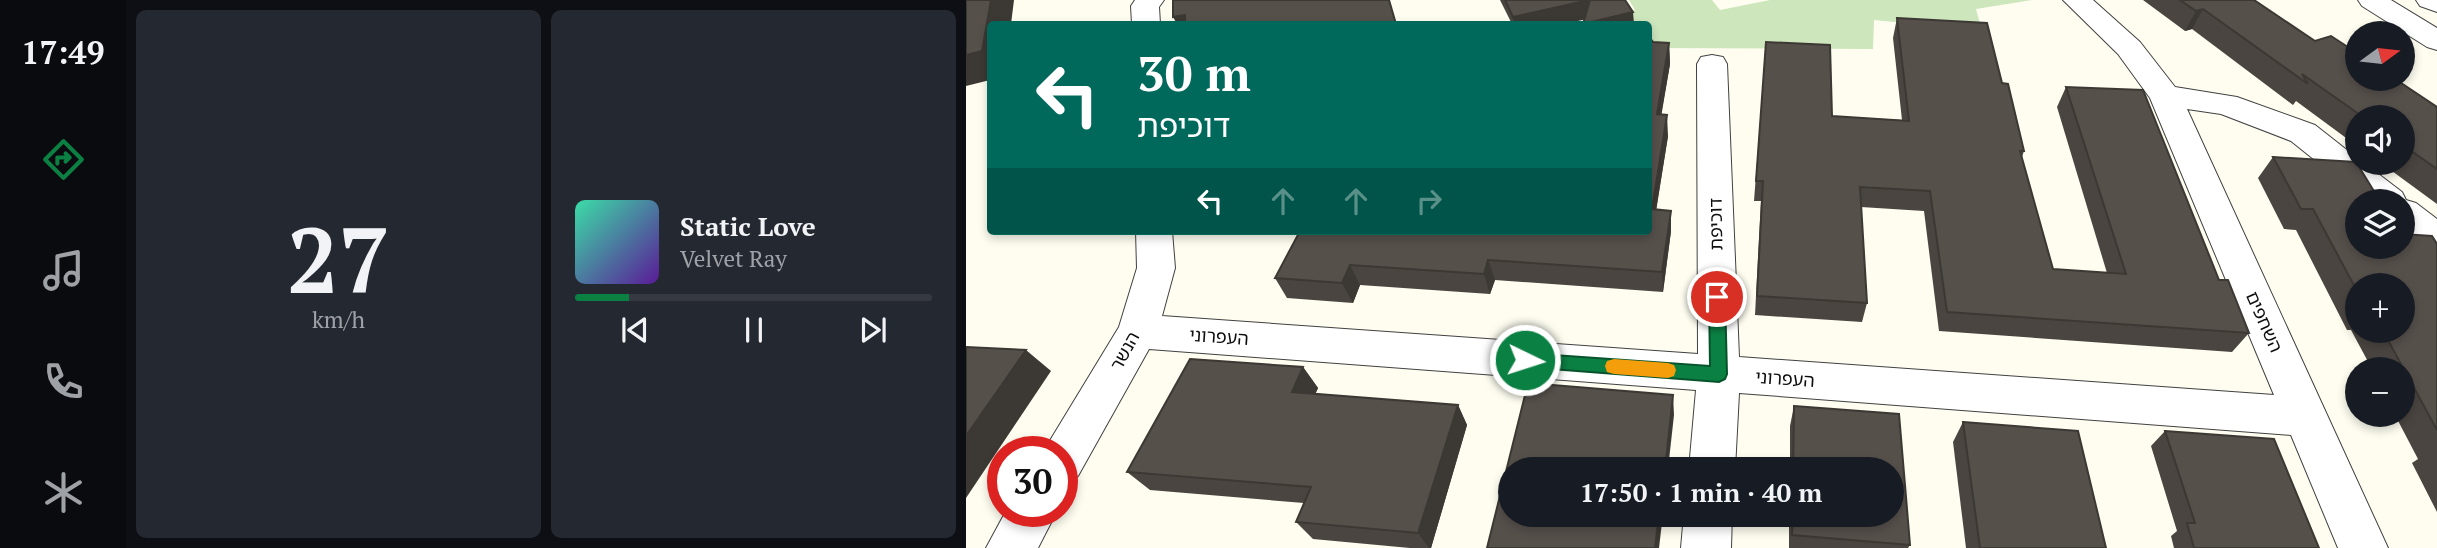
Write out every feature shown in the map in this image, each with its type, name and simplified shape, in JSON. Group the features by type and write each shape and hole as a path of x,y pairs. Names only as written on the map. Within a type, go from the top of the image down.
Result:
{"street":[{"path":"1146,21 1145,6 1150,0"},
{"name":"השחפים","path":"2077,0 2129,48 2165,96 2363,548"},
{"path":"2372,0 2437,41"},
{"path":"2430,0 2437,4"},
{"name":"דוכיפת","path":"1712,64 1719,374 1713,457"},
{"path":"2165,96 2226,104 2303,133 2374,189"},
{"path":"2415,222 2437,239"},
{"name":"הנשר","path":"1077,436 1138,331 1156,268 1154,235"},
{"name":"העפרוני","path":"1138,331 2306,417"},
{"path":"1012,548 1024,527"},
{"path":"1706,548 1707,527"}],"green space":[{"path":"1629,0 1712,0 1720,10 1770,0 2032,0 1976,9 1982,31 1874,20 1873,49 1652,48 1652,21 1599,21 1635,10"}],"building":[{"path":"966,0 991,0 982,51 966,55"},
{"path":"1173,0 1389,0 1395,21 1185,21 1185,15 1173,17"},
{"path":"1505,0 1589,0 1513,17"},
{"path":"1590,0 1625,0 1633,12 1596,21 1584,21"},
{"path":"2180,0 2254,0 2315,41 2331,36 2345,45 2345,91 2413,91 2437,107 2437,169 2415,153 2415,105 2346,105 2302,74 2308,84 2203,9 2196,11"},
{"path":"1897,18 1987,23 2002,83 2008,84 2024,151 2020,151 2053,269 2126,274 2066,87 2143,90 2219,280 2228,280 2249,333 1947,312 1930,191 1860,187 1867,303 1757,296 1763,181 1756,181 1766,42 1830,45 1832,116 1909,121"},
{"path":"1652,41 1669,43 1657,114 1667,115 1652,209"},
{"path":"2273,157 2345,161 2345,175 2364,175 2373,189 2345,189 2345,259 2415,259 2415,235 2432,236 2437,244 2437,430 2415,390 2415,357 2397,357 2390,343 2415,343 2415,273 2347,273 2313,209 2301,209"},
{"path":"1652,209 1671,211 1662,272 1488,260 1484,274 1350,265 1342,283 1275,278 1298,235 1652,235"},
{"path":"966,347 1026,350 966,436"},
{"path":"1190,359 1303,367 1292,392 1458,405 1418,533 1296,522 1311,487 1127,472"},
{"path":"1528,383 1673,395 1666,457 1510,457"},
{"path":"1794,406 1899,414 1903,457 1793,457"},
{"path":"1963,422 2078,431 2106,548 1980,548"},
{"path":"2165,431 2274,439 2319,548 2194,548 2187,523 2195,523"},
{"path":"1904,474 1910,545 1792,535 1792,527 1904,527"},
{"path":"1498,504 1498,527 1657,527 1655,548 1487,548"}],"slow traffic":[{"path":"1614,366 1668,370"}],"route":[{"path":"1525,360 1719,374 1717,297"}]}
